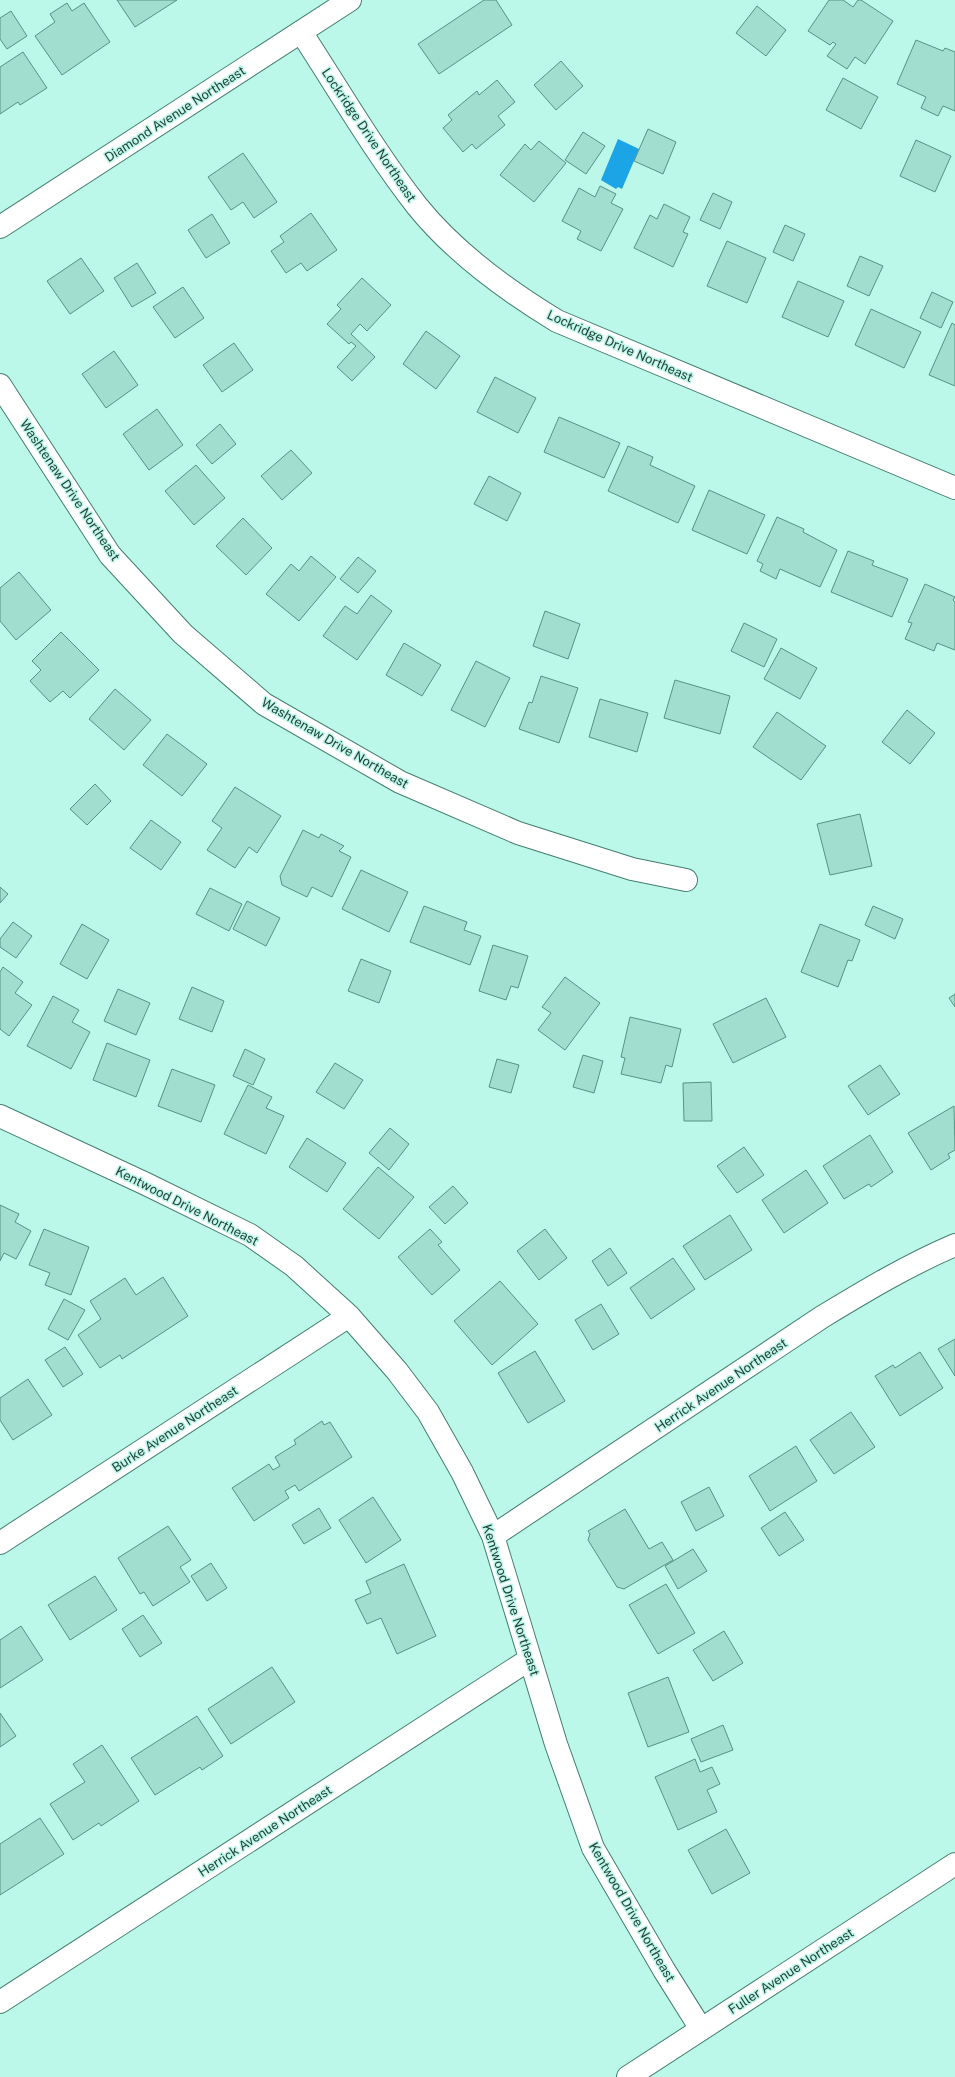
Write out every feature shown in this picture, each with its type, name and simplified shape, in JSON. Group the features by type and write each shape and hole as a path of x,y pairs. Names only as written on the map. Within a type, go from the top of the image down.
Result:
{"street":[{"name":"Diamond Avenue Northeast","path":"0,227 350,0"},
{"name":"Lockridge Drive Northeast","path":"301,32 362,126 418,206 460,250 522,300 557,321 955,488"},
{"name":"Washtenaw Drive Northeast","path":"0,385 110,555 182,634 264,704 400,782 518,832 632,869 686,880"},
{"name":"Kentwood Drive Northeast","path":"0,1116 146,1184 250,1235 294,1266 349,1316 397,1371 428,1412 462,1472 493,1536 556,1744 593,1848 664,1970 702,2029"},
{"name":"Herrick Avenue Northeast","path":"493,1536 822,1317 920,1261 955,1245"},
{"name":"Burke Avenue Northeast","path":"0,1543 349,1316"},
{"name":"Herrick Avenue Northeast","path":"0,2002 530,1659"},
{"name":"Fuller Avenue Northeast","path":"628,2077 955,1864"}],"water":[{"path":"618,139 639,149 622,189 618,187 616,189 601,180"}],"building":[{"path":"117,0 177,0 135,27"},
{"path":"484,0 496,0 512,25 439,74 418,44"},
{"path":"829,0 843,0 853,7 858,0 861,0 893,21 865,64 855,57 847,69 827,56 836,44 833,42 830,45 808,31"},
{"path":"67,3 72,11 84,3 110,42 62,75 35,36 55,22 50,14"},
{"path":"757,6 786,30 766,56 736,33"},
{"path":"11,11 27,36 7,49 0,39 0,18"},
{"path":"916,40 943,51 945,48 955,52 955,111 943,106 938,116 921,108 926,97 897,84"},
{"path":"23,52 47,88 20,105 18,102 0,114 0,67"},
{"path":"561,61 583,86 556,110 534,85"},
{"path":"843,78 878,97 861,129 826,110"},
{"path":"497,80 515,102 498,116 505,125 476,149 472,144 463,152 443,128 452,120 448,115 477,91 479,95"},
{"path":"648,129 676,142 663,174 634,161"},
{"path":"583,132 605,146 586,174 565,160"},
{"path":"916,140 951,156 935,192 900,176"},
{"path":"539,141 566,163 534,202 500,175 525,144 531,150"},
{"path":"243,153 277,202 254,218 243,202 231,210 208,177"},
{"path":"600,186 616,194 611,203 623,209 601,251 577,239 581,231 562,221 579,188 595,197"},
{"path":"713,193 732,202 720,229 700,220"},
{"path":"664,204 690,217 683,232 688,234 673,267 634,248 650,215 657,219"},
{"path":"311,213 337,250 307,271 301,263 286,273 271,251 284,242 280,236"},
{"path":"212,214 230,243 206,258 188,230"},
{"path":"785,225 805,234 793,261 773,252"},
{"path":"727,241 766,258 747,303 707,286"},
{"path":"860,256 883,266 869,296 847,286"},
{"path":"81,258 104,291 70,314 47,281"},
{"path":"137,263 156,293 132,307 114,278"},
{"path":"362,278 391,305 367,331 360,324 351,334 375,357 352,381 337,367 356,346 351,342 349,344 327,324 341,309 337,305"},
{"path":"798,281 844,301 828,337 782,317"},
{"path":"183,287 204,318 175,338 153,307"},
{"path":"932,292 953,302 941,328 920,318"},
{"path":"871,309 921,332 904,368 855,345"},
{"path":"952,323 955,325 955,386 929,375"},
{"path":"426,331 460,356 436,389 403,364"},
{"path":"234,343 253,370 222,392 203,365"},
{"path":"114,351 138,385 106,408 82,374"},
{"path":"495,377 536,398 518,433 477,412"},
{"path":"157,409 183,445 149,470 123,434"},
{"path":"559,417 620,443 604,478 544,452"},
{"path":"220,424 236,444 212,464 196,445"},
{"path":"628,446 653,457 650,465 695,486 678,523 608,491"},
{"path":"291,450 312,473 282,500 261,476"},
{"path":"196,465 225,498 194,525 165,491"},
{"path":"489,476 521,493 507,521 474,504"},
{"path":"709,490 765,515 747,554 692,530"},
{"path":"777,517 804,529 803,532 837,550 820,587 780,569 776,579 760,571 763,564 757,561"},
{"path":"243,518 272,548 246,575 216,546"},
{"path":"848,551 874,561 872,565 908,579 892,617 831,592"},
{"path":"311,556 336,577 299,621 266,594 291,564 299,571"},
{"path":"358,557 376,571 358,593 340,579"},
{"path":"19,572 51,610 16,640 0,621 0,588"},
{"path":"925,584 955,597 953,600 955,602 955,650 937,643 934,651 905,639 912,623 908,622"},
{"path":"371,595 392,611 357,660 323,636 345,606 357,614"},
{"path":"545,611 580,624 568,659 533,646"},
{"path":"744,623 777,639 764,667 731,651"},
{"path":"61,632 99,670 70,698 63,691 50,702 30,681 41,670 32,661"},
{"path":"404,643 441,665 422,696 386,675"},
{"path":"781,648 817,668 800,699 764,679"},
{"path":"476,661 510,678 485,727 451,710"},
{"path":"541,676 578,688 559,743 519,729 529,702 532,703"},
{"path":"675,680 730,696 720,734 664,718"},
{"path":"115,689 151,720 124,750 89,719"},
{"path":"600,699 648,713 637,752 589,737"},
{"path":"907,710 935,733 910,764 882,742"},
{"path":"777,712 826,746 801,780 753,747"},
{"path":"167,734 207,764 182,796 143,765"},
{"path":"95,784 111,801 87,825 70,809"},
{"path":"235,787 281,816 257,853 249,847 235,868 207,850 222,828 212,821"},
{"path":"860,814 872,866 830,875 817,824"},
{"path":"151,820 181,842 161,870 130,848"},
{"path":"303,830 319,838 321,834 344,846 339,851 351,857 332,897 312,887 307,897 282,885 280,876"},
{"path":"361,870 408,892 389,932 342,909"},
{"path":"0,887 8,894 0,903"},
{"path":"210,888 242,904 229,931 196,914"},
{"path":"247,901 280,918 266,946 233,929"},
{"path":"424,906 467,922 464,930 481,936 470,965 410,942"},
{"path":"873,906 903,919 895,939 865,925"},
{"path":"13,922 32,936 16,958 0,947 0,939"},
{"path":"82,924 109,940 87,979 60,964"},
{"path":"820,924 860,940 852,961 848,960 838,987 801,972"},
{"path":"493,945 528,956 518,988 511,986 506,1000 479,991"},
{"path":"361,959 391,971 379,1003 348,991"},
{"path":"3,967 23,982 15,993 32,1005 9,1036 0,1029 0,972"},
{"path":"565,977 600,1003 565,1050 538,1030 551,1013 542,1007"},
{"path":"192,987 224,1001 212,1032 179,1019"},
{"path":"118,989 150,1003 136,1035 104,1021"},
{"path":"955,994 955,1007 949,998"},
{"path":"53,996 79,1010 72,1022 90,1032 71,1069 27,1046"},
{"path":"766,998 786,1037 733,1063 713,1024"},
{"path":"630,1017 681,1029 672,1067 666,1065 661,1083 621,1074 625,1058 621,1057"},
{"path":"107,1043 150,1060 136,1097 93,1080"},
{"path":"245,1049 265,1059 253,1085 233,1076"},
{"path":"583,1055 603,1061 594,1093 573,1087"},
{"path":"497,1059 519,1065 511,1093 489,1087"},
{"path":"335,1063 363,1080 344,1109 316,1092"},
{"path":"880,1065 900,1094 868,1115 848,1086"},
{"path":"172,1069 215,1085 201,1122 158,1106"},
{"path":"711,1082 712,1121 684,1121 683,1083"},
{"path":"248,1085 272,1097 266,1108 284,1116 266,1154 224,1134"},
{"path":"954,1106 955,1150 948,1154 950,1158 931,1170 908,1133"},
{"path":"390,1128 409,1144 389,1170 369,1153"},
{"path":"870,1135 893,1172 871,1187 869,1184 844,1199 823,1166"},
{"path":"307,1138 346,1163 327,1192 289,1167"},
{"path":"744,1147 764,1175 737,1193 717,1166"},
{"path":"378,1167 414,1197 379,1239 343,1209"},
{"path":"806,1170 828,1203 784,1233 762,1200"},
{"path":"453,1186 468,1203 445,1224 429,1207"},
{"path":"0,1205 19,1214 15,1222 31,1231 16,1259 4,1253 0,1261"},
{"path":"730,1215 752,1250 705,1280 683,1246"},
{"path":"44,1229 89,1247 71,1295 45,1285 50,1273 29,1265"},
{"path":"430,1229 442,1242 438,1245 460,1270 432,1295 398,1257"},
{"path":"545,1229 567,1258 539,1280 517,1251"},
{"path":"610,1248 627,1273 608,1286 592,1261"},
{"path":"673,1258 695,1289 651,1319 630,1288"},
{"path":"163,1277 188,1316 122,1359 120,1355 100,1368 78,1335 101,1319 90,1301 125,1278 136,1295"},
{"path":"500,1281 538,1324 492,1365 454,1321"},
{"path":"64,1299 85,1310 68,1340 48,1329"},
{"path":"601,1304 619,1334 593,1350 575,1320"},
{"path":"955,1339 955,1376 938,1349"},
{"path":"65,1347 83,1374 63,1387 45,1360"},
{"path":"535,1351 565,1401 528,1423 498,1373"},
{"path":"920,1352 943,1388 900,1416 875,1376 893,1365 895,1368"},
{"path":"28,1379 52,1415 13,1440 0,1420 0,1398"},
{"path":"851,1412 875,1447 834,1474 810,1440"},
{"path":"322,1421 324,1425 330,1422 352,1457 299,1491 295,1485 285,1491 289,1498 254,1521 232,1488 269,1464 273,1470 280,1466 275,1457 296,1444 294,1440"},
{"path":"796,1446 817,1481 770,1511 749,1476"},
{"path":"709,1487 724,1516 696,1531 681,1502"},
{"path":"373,1497 401,1540 366,1563 339,1520"},
{"path":"319,1508 331,1528 304,1544 292,1525"},
{"path":"625,1509 649,1549 662,1542 673,1560 624,1589 617,1587 588,1540 590,1534 588,1531"},
{"path":"785,1512 804,1540 779,1556 761,1528"},
{"path":"168,1526 191,1560 180,1567 190,1582 153,1606 144,1592 140,1594 118,1558"},
{"path":"693,1549 707,1571 678,1589 665,1566"},
{"path":"211,1563 227,1588 207,1601 191,1576"},
{"path":"404,1564 436,1636 397,1654 381,1618 367,1624 355,1600 371,1593 366,1581"},
{"path":"95,1576 117,1610 70,1640 48,1605"},
{"path":"666,1584 695,1633 658,1654 629,1605"},
{"path":"143,1615 162,1643 140,1657 122,1629"},
{"path":"21,1626 43,1660 0,1688 0,1640"},
{"path":"724,1631 743,1663 713,1681 693,1650"},
{"path":"272,1667 295,1702 231,1744 208,1709"},
{"path":"668,1677 689,1732 648,1747 628,1693"},
{"path":"0,1713 16,1736 0,1747"},
{"path":"197,1716 223,1756 202,1770 200,1767 155,1795 131,1758"},
{"path":"723,1725 733,1750 701,1762 691,1739"},
{"path":"102,1745 139,1801 101,1826 99,1823 73,1840 50,1804 85,1782 73,1764"},
{"path":"695,1759 700,1772 712,1767 720,1784 707,1790 717,1812 678,1830 655,1777"},
{"path":"40,1818 64,1854 0,1895 0,1844"},
{"path":"726,1829 750,1873 712,1894 688,1850"}]}
